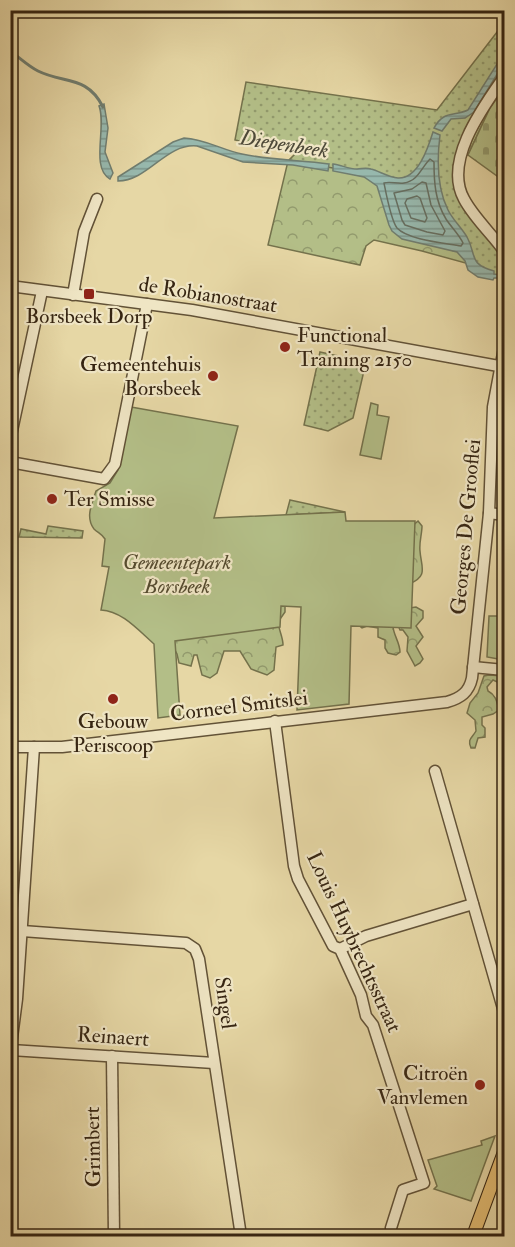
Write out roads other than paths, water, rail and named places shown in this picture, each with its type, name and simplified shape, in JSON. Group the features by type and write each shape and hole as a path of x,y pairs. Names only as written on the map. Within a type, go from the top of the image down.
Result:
{"main road":[{"path":"473,1236 504,1152"}],"street":[{"path":"504,77 482,109 463,149 459,179 463,198 504,251"},
{"path":"73,295 84,232 98,199"},
{"name":"de Robianostraat","path":"10,286 192,310 502,367"},
{"path":"10,440 42,291"},
{"path":"10,462 104,479 115,464 147,304"},
{"name":"Georges De Grooflei","path":"468,690 471,685 489,513 494,407 504,348"},
{"path":"489,513 504,515"},
{"path":"473,667 504,670"},
{"name":"Corneel Smitslei","path":"10,747 62,747 447,702 456,700 468,690"},
{"name":"Louis Huybrechtsstraat","path":"275,721 294,866 298,879 333,946 340,949 360,995 366,1016 373,1025 424,1183 403,1190 391,1228"},
{"path":"11,1052 17,999 34,747"},
{"path":"435,771 504,1012"},
{"path":"340,949 366,936 473,904"},
{"name":"Singel","path":"22,931 186,943 195,949 199,959 241,1236"},
{"name":"Reinaert","path":"11,1052 214,1063"},
{"name":"Grimbert","path":"112,1056 114,1236"}],"water":[{"path":"504,53 504,63 474,112 465,118 451,119 442,131 434,128 445,116 468,110"},
{"path":"104,104 108,128 105,152 113,173 110,179 104,174 100,156 101,114 99,106"},
{"path":"433,132 440,135 439,173 448,210 467,237 477,262 494,271 494,274 503,275 503,278 493,280 478,277 468,270 465,261 457,252 402,239 392,231 389,225 377,186 364,177 333,171 333,164 354,169 369,168 398,178 405,177 417,168"},
{"path":"184,138 199,140 253,156 329,164 328,171 293,165 243,162 197,146 176,150 139,175 118,181 118,177 173,142"}],"waterway":[{"name":"Diepenbeek","path":"10,51 38,71 82,85 97,97 103,107"}],"place":[{"name":"Borsbeek Dorp","path":"89,294"},
{"name":"Functional Training 2150","path":"285,347"},
{"name":"Gemeentehuis Borsbeek","path":"213,376"},
{"name":"Ter Smisse","path":"52,499"},
{"name":"Gebouw Periscoop","path":"113,699"},
{"name":"Citroën Vanvlemen","path":"480,1085"}],"park label":[{"name":"Gemeentepark Borsbeek","path":"177,574"}]}
